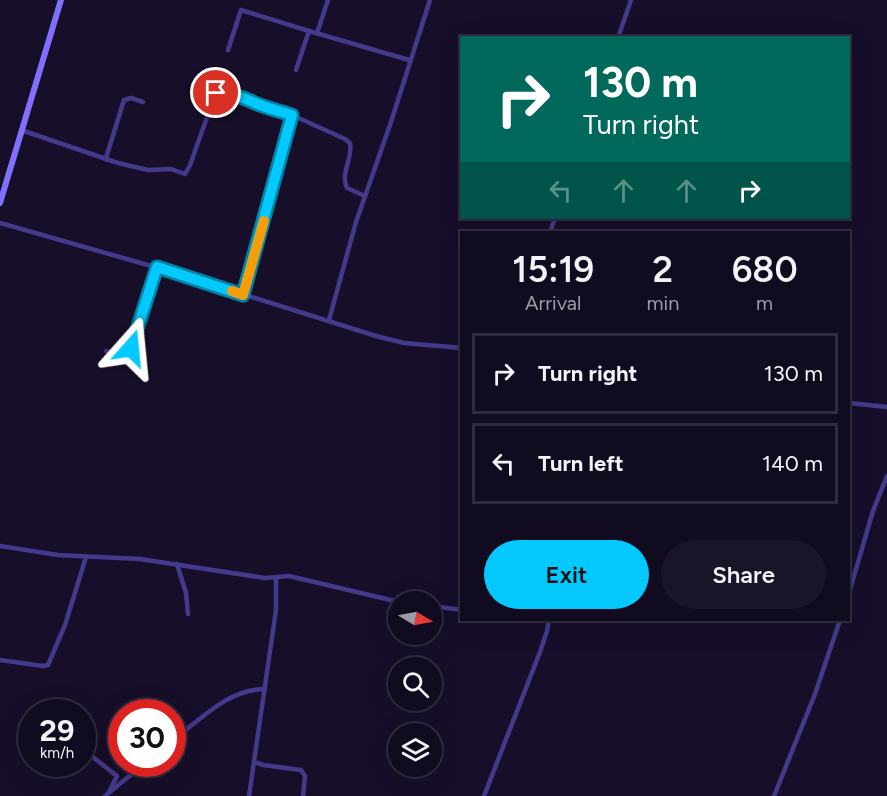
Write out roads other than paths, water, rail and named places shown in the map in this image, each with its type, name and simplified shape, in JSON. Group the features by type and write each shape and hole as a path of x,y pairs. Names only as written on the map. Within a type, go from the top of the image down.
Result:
{"main road":[{"path":"0,203 61,0"}],"street":[{"path":"317,33 328,0"},
{"path":"329,320 365,196 430,0"},
{"path":"619,36 631,0"},
{"path":"228,50 241,10 410,60"},
{"path":"296,70 309,31"},
{"path":"21,130 136,168 171,170 184,174 190,165 216,93 223,92 292,115 336,134 350,143 351,149 344,182 347,188 365,196"},
{"path":"107,160 124,100 130,98 143,102"},
{"path":"243,295 292,115"},
{"path":"0,223 157,267 404,343 460,348"},
{"path":"106,351 124,354 129,351 157,267"},
{"path":"850,402 887,407"},
{"path":"850,590 873,511 887,476"},
{"path":"0,546 86,557 125,557 276,578 289,576 388,599"},
{"path":"0,660 48,665 65,625 86,557"},
{"path":"177,564 186,593 188,614"},
{"path":"249,796 276,610 276,578"},
{"path":"442,607 460,610"},
{"path":"484,796 544,641 549,621"},
{"path":"774,796 815,694 840,621"},
{"path":"186,730 222,702 250,690 265,689"},
{"path":"96,760 117,776 110,792"},
{"path":"254,762 301,770 305,776 303,796"},
{"path":"105,796 128,777"}]}
